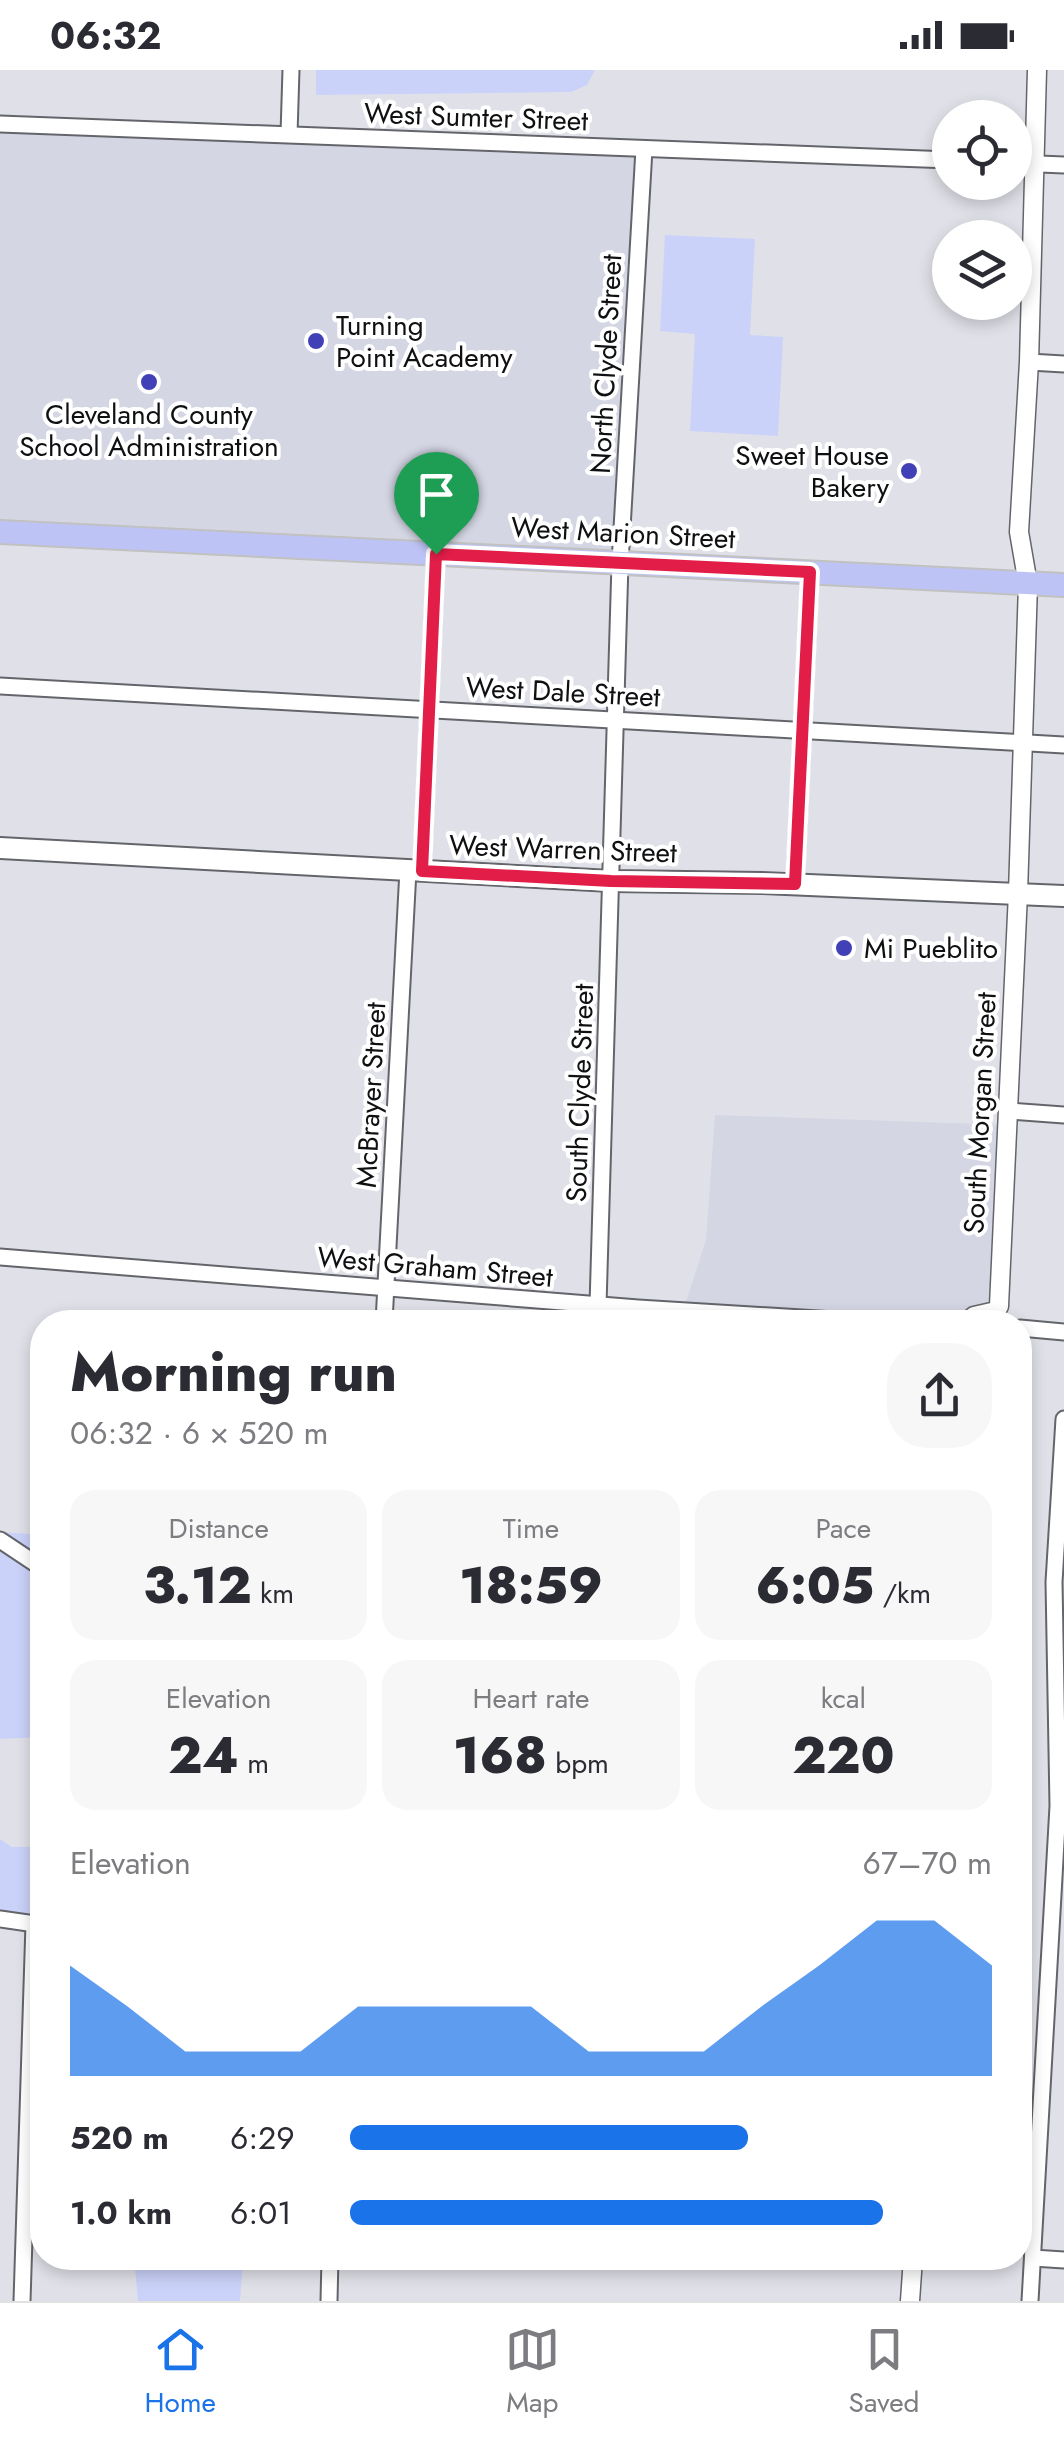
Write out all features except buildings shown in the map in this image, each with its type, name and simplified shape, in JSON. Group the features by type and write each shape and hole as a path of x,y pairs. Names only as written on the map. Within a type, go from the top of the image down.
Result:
{"main road":[{"name":"West Marion Street","path":"0,532 1064,585"},
{"name":"West Warren Street","path":"0,848 611,881 795,884 1064,896"}],"street":[{"path":"289,134 291,70"},
{"name":"South Morgan Street","path":"1032,110 1038,70"},
{"name":"West Sumter Street","path":"0,124 932,159"},
{"name":"North Clyde Street","path":"611,881 620,563 644,149"},
{"path":"1032,163 1064,165"},
{"name":"South Morgan Street","path":"994,1310 998,1306 1008,1112 1028,584 1019,532 1029,362 1025,200"},
{"path":"1029,362 1064,364"},
{"name":"McBrayer Street","path":"385,1310 429,710 436,554"},
{"path":"795,884 810,572"},
{"name":"West Dale Street","path":"0,686 1064,745"},
{"name":"South Clyde Street","path":"598,1305 611,881"},
{"path":"1008,1112 1064,1115"},
{"name":"West Graham Street","path":"0,1257 677,1310"},
{"path":"1032,1329 1064,1332"},
{"path":"1064,1419 1054,1582 1058,1806 1032,2258 1064,2260"},
{"path":"0,1540 30,1560"},
{"path":"0,1919 30,1923"},
{"path":"22,2301 30,2112"},
{"path":"328,2301 329,2270"},
{"path":"910,2301 911,2270"},
{"path":"1030,2301 1031,2270"}],"shaded area":[{"path":"316,70 595,70 587,85 571,92 316,95"},
{"name":"Turning Point Academy","path":"0,124 644,149 620,563 0,532"},
{"path":"665,235 755,239 750,335 783,337 778,436 690,431 695,334 660,331"},
{"path":"715,1115 1008,1125 999,1306 991,1310 683,1310 706,1240"},
{"path":"0,1532 30,1534 30,1738 0,1739"},
{"path":"0,1839 12,1847 30,1847 30,1923 0,1919"},
{"path":"135,2270 242,2270 240,2301 138,2301"}],"place":[{"name":"Turning Point Academy","path":"316,341"},
{"name":"Cleveland County School Administration","path":"149,382"},
{"name":"Sweet House Bakery","path":"909,471"},
{"name":"Mi Pueblito","path":"844,948"}],"route":[{"path":"436,554 810,572 795,884 611,881 422,871 436,554"}]}
